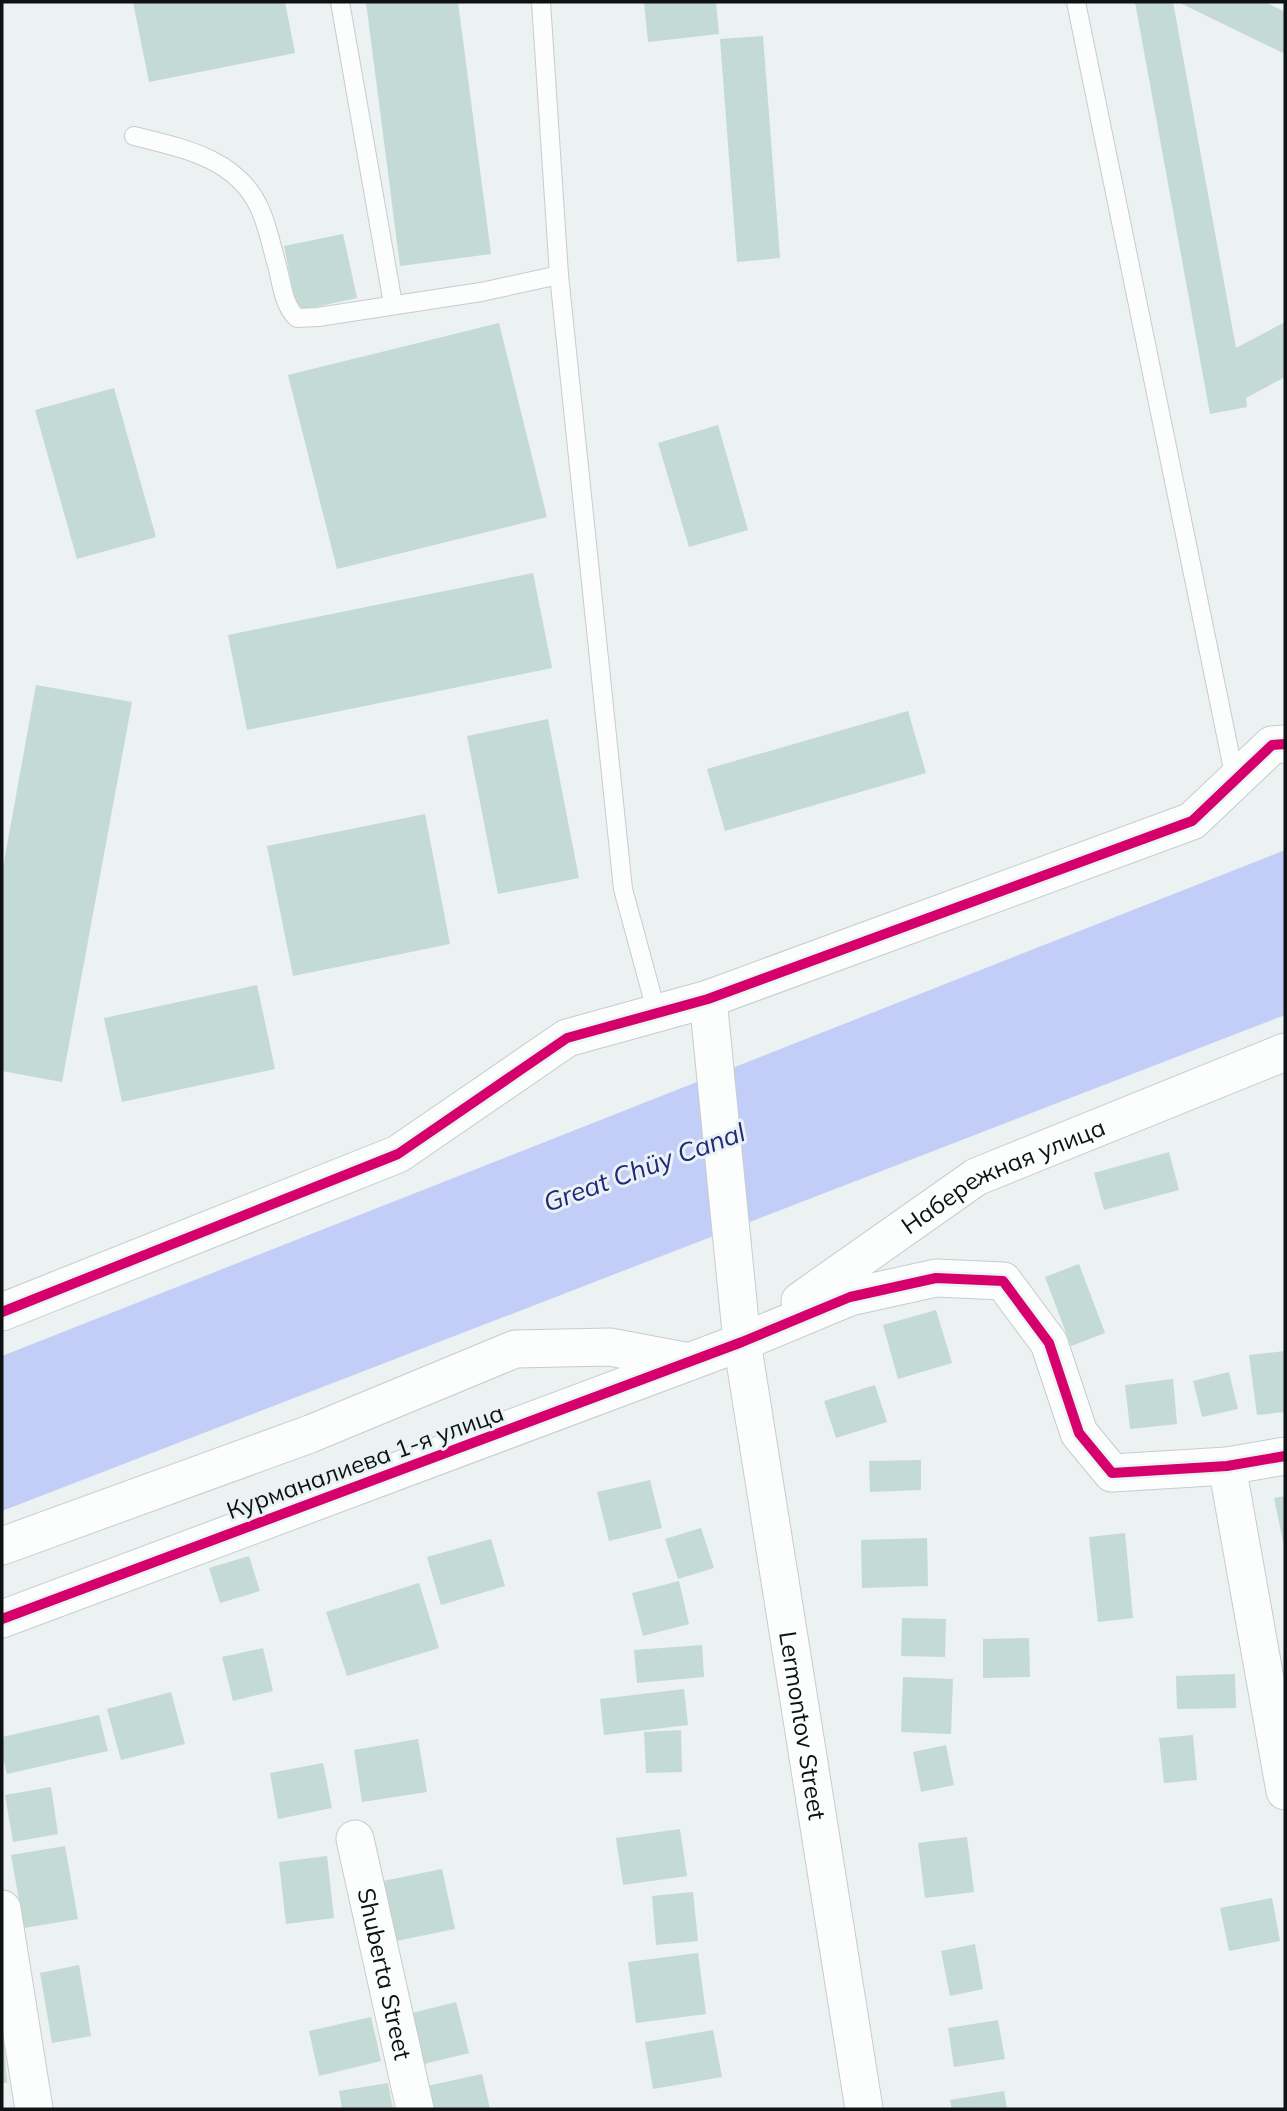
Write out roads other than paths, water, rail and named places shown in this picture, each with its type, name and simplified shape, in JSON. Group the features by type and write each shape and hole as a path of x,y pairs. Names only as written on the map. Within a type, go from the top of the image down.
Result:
{"street":[{"path":"2,1312 398,1154 567,1038 708,999 1192,821 1272,745 1285,744"},
{"name":"Lermontov Street","path":"708,999 742,1342 864,2109"},
{"name":"Набережная улица","path":"742,1342 976,1177 1285,1052"},
{"path":"742,1342 850,1297 936,1278 1003,1281 1049,1343 1079,1433 1112,1473 1227,1466 1285,1456"},
{"name":"Курманалиева 1-я улица","path":"2,1619 742,1342"},
{"path":"2,1546 310,1434 515,1349 610,1347 690,1362"},
{"path":"1227,1466 1285,1791"},
{"name":"Shuberta Street","path":"355,1839 415,2109"},
{"path":"2,1909 34,2109"}],"lane":[{"path":"340,2 393,304"},
{"path":"541,2 559,275 622,889 657,1014"},
{"path":"1076,2 1235,779"},
{"path":"134,136 193,151 219,164 246,187 259,207 288,306 297,318 481,292 559,275"}],"water":[{"name":"Great Chüy Canal","path":"1285,850 1285,1015 2,1511 2,1356"}]}
